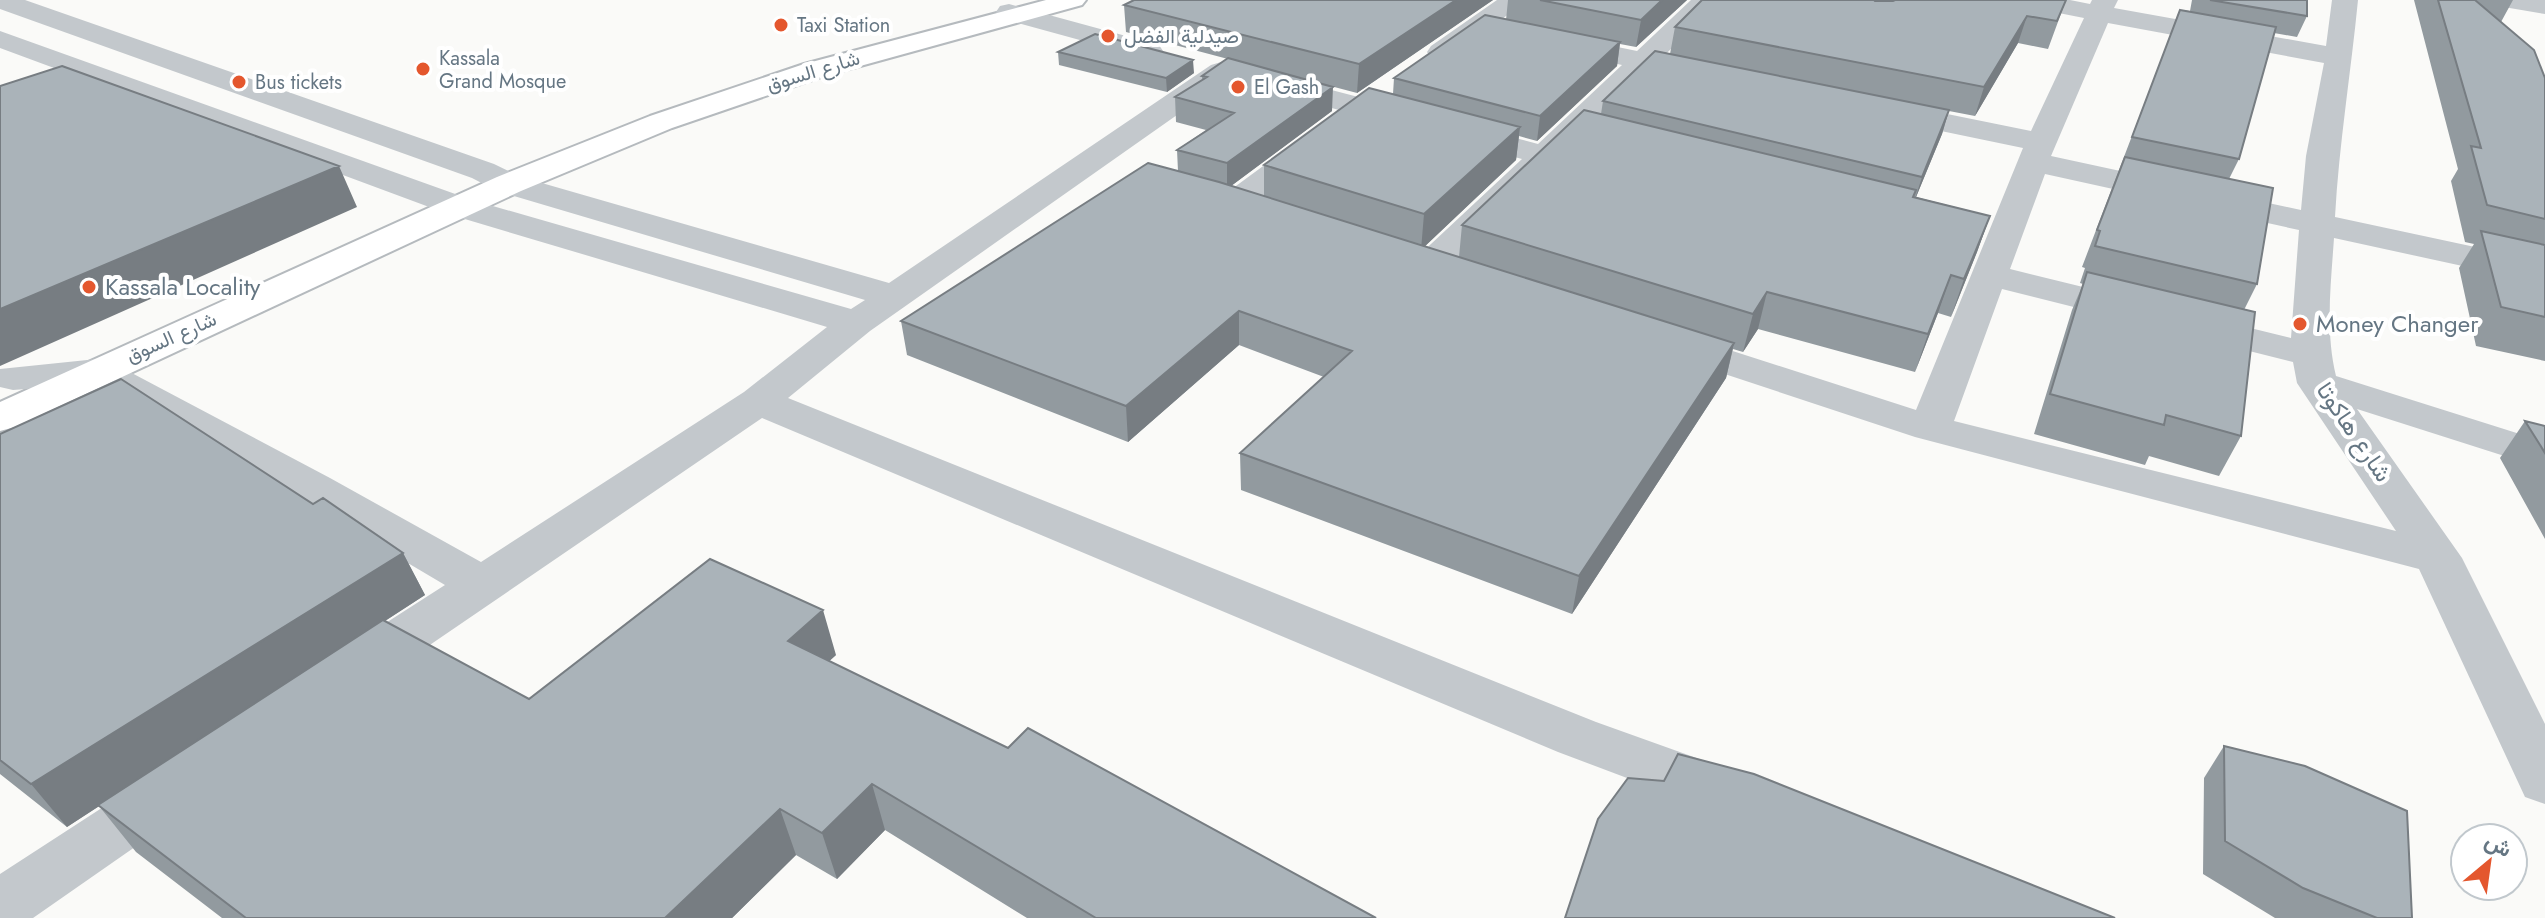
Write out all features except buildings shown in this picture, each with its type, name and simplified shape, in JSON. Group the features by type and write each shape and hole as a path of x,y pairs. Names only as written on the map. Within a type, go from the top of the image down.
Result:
{"main road":[{"name":"شارع السوق","path":"4,393 426,195 496,177 767,85 1038,9"},
{"name":"شارع السوق","path":"97,371 460,207 496,177"}],"street":[{"path":"0,0 876,310"},
{"path":"1414,71 1514,0"},
{"path":"1474,280 1414,261 1542,155 1706,0"},
{"path":"2027,0 2102,6 2339,57"},
{"path":"2501,0 2545,6"},
{"name":"شارع هاكوتا","path":"2337,1 2339,57 2322,156 2311,309 2314,369 2438,558 2545,781"},
{"path":"1930,428 1990,275 1989,234 2037,152 2102,6"},
{"path":"1038,9 1196,64 1542,155"},
{"path":"1478,26 1508,32"},
{"path":"0,39 460,207 876,310"},
{"path":"1537,39 1733,80"},
{"path":"97,74 154,56"},
{"path":"325,689 759,401 876,310 1088,164 1196,64"},
{"path":"170,101 228,82"},
{"path":"1278,218 1218,200 1388,89"},
{"path":"1856,105 2319,226 2545,273"},
{"path":"249,130 309,110"},
{"path":"1569,129 1614,140"},
{"path":"337,163 396,141"},
{"path":"1088,164 1132,176"},
{"path":"1990,275 2314,369 2545,456"},
{"path":"1639,333 1930,428 2438,558"},
{"path":"4,393 97,371 327,495 481,584"},
{"path":"759,401 1577,737 1772,808"},
{"path":"0,907 208,767"}],"place":[{"name":"Taxi Station","path":"781,25"},
{"name":"صيدلية الفضل","path":"1108,36"},
{"name":"Kassala Grand Mosque","path":"423,69"},
{"name":"Bus tickets","path":"239,82"},
{"name":"El Gash","path":"1238,87"},
{"name":"Kassala Locality","path":"89,287"},
{"name":"Money Changer","path":"2300,324"}]}
